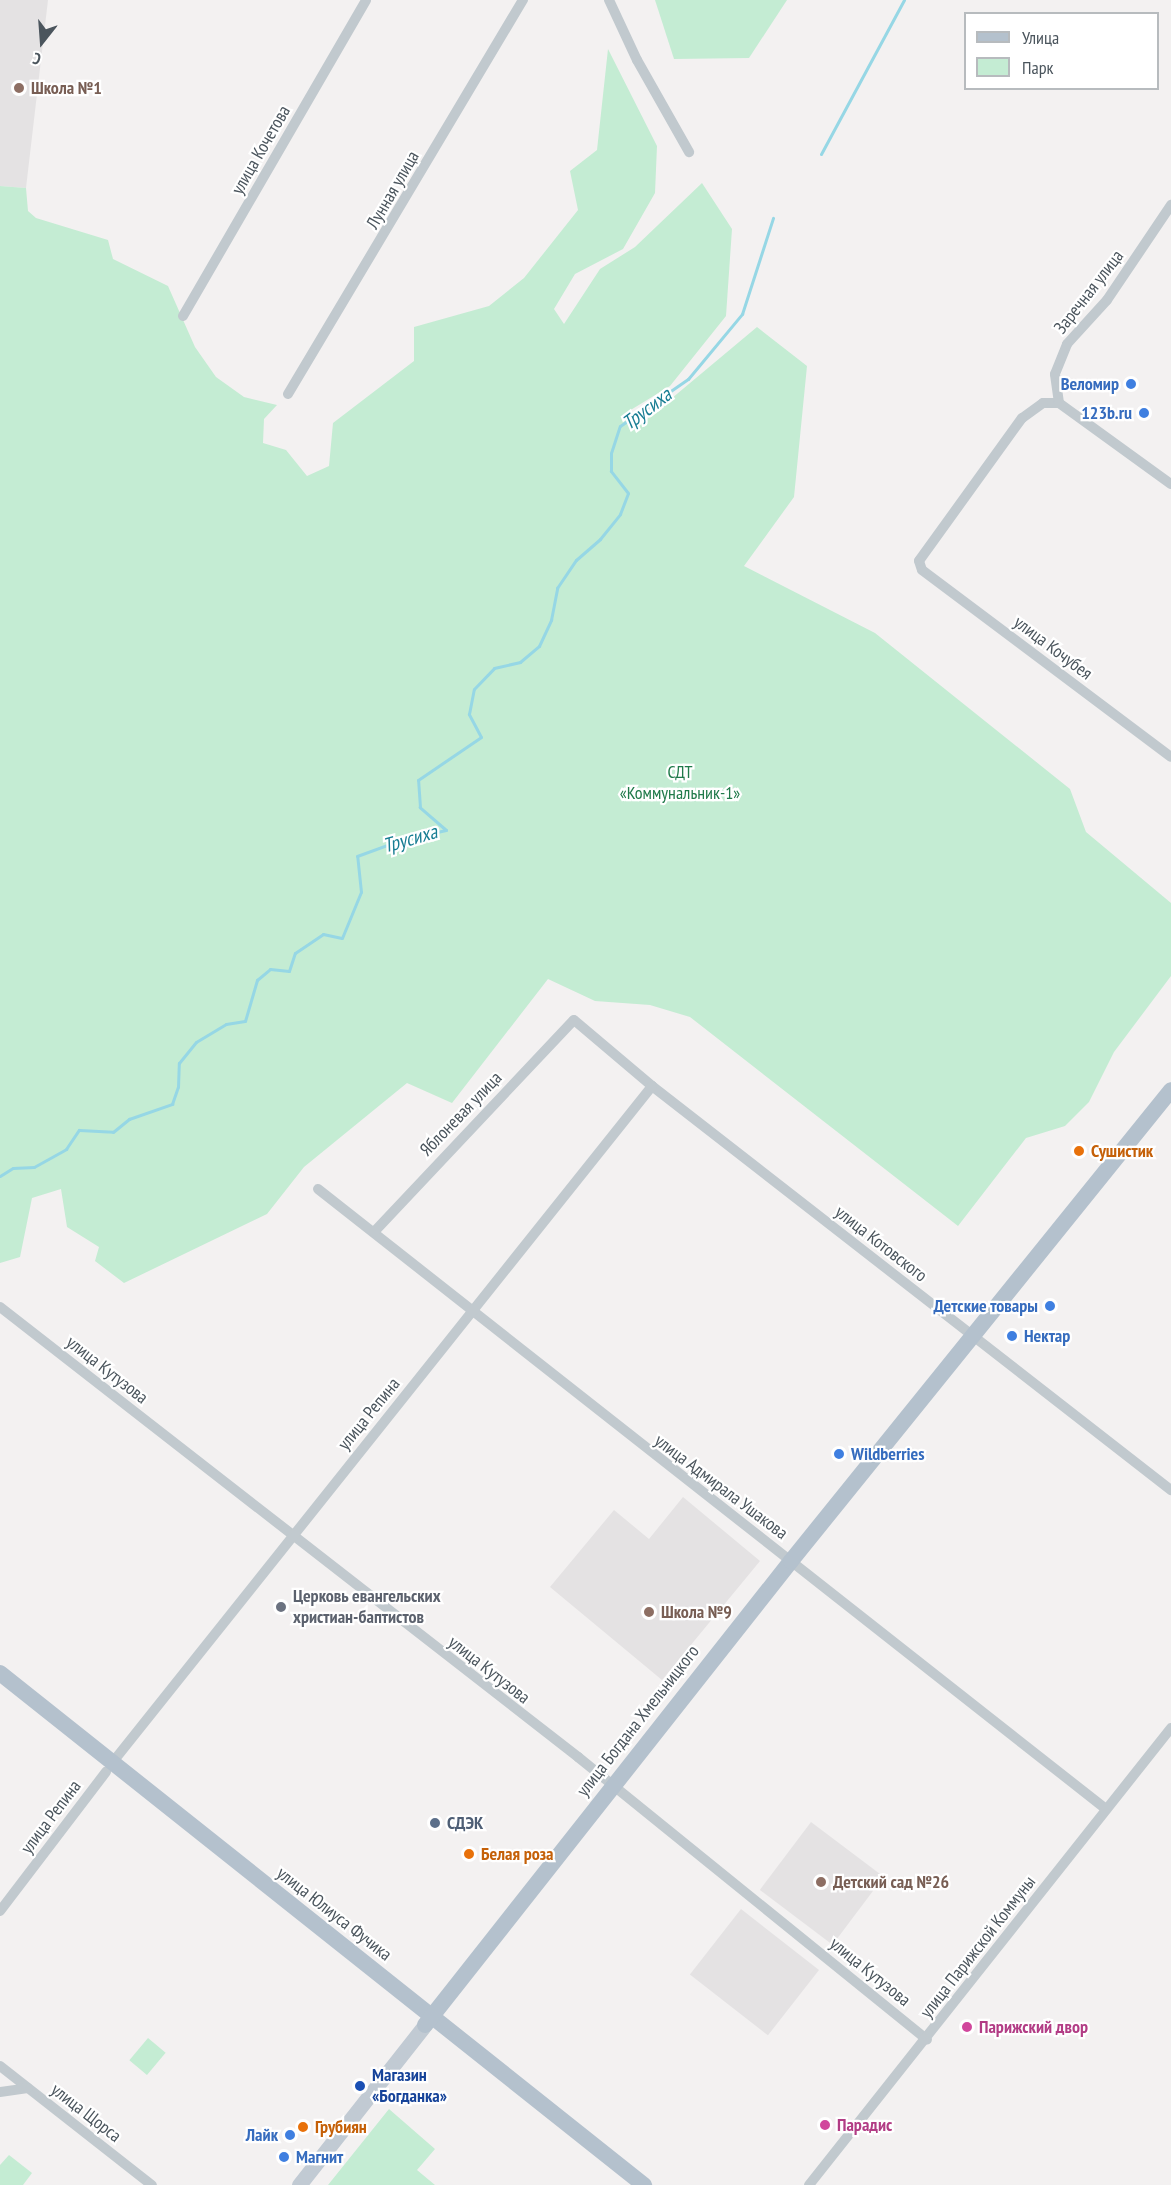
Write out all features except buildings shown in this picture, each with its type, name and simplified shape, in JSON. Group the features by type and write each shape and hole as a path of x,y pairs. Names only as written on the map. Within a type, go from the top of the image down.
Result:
{"main road":[{"name":"улица Богдана Хмельницкого","path":"299,2185 791,1561 1171,1090"},
{"name":"улица Юлиуса Фучика","path":"0,1673 109,1768"},
{"name":"улица Юлиуса Фучика","path":"0,1687 109,1768 429,2021 644,2185"},
{"name":"улица Юлиуса Фучика","path":"429,2021 627,2185"}],"street":[{"name":"улица Кочетова","path":"183,316 366,0"},
{"name":"Лунная улица","path":"288,394 523,0"},
{"path":"609,0 637,60 689,152"},
{"name":"Заречная улица","path":"1059,402 1055,374 1067,344 1107,300 1171,205"},
{"path":"1059,402 1171,484"},
{"name":"улица Кочубея","path":"1059,402 1043,403 1022,418 919,561 922,570 1171,757"},
{"name":"улица Котовского","path":"574,1020 652,1086 1171,1490"},
{"name":"Яблоневая улица","path":"374,1232 574,1020"},
{"name":"улица Репина","path":"0,1911 109,1768 652,1086"},
{"name":"улица Адмирала Ушакова","path":"318,1189 1106,1809"},
{"name":"улица Кутузова","path":"0,1307 612,1786 927,2040"},
{"name":"улица Парижской Коммуны","path":"814,2183 1171,1728"},
{"name":"улица Щорса","path":"0,2066 152,2185"},
{"path":"0,2092 28,2088"}],"shaded area":[{"name":"Школа №1","path":"0,0 48,0 26,188 0,186"},
{"name":"Школа №9","path":"683,1497 760,1561 662,1680 550,1587 614,1510 649,1539"},
{"name":"Детский сад №26","path":"811,1822 884,1877 833,1945 760,1890"},
{"path":"741,1909 819,1970 768,2035 690,1974"}],"green space":[{"path":"655,0 787,0 749,58 674,59"},
{"name":"СДТ «Коммунальник-1»","path":"608,49 657,146 655,193 623,249 575,274 554,309 564,324 600,269 635,247 702,183 732,229 726,316 670,386 629,411 647,419 757,327 807,366 794,497 744,566 875,633 1070,789 1086,832 1171,903 1171,976 1114,1052 1089,1102 1065,1126 1026,1138 958,1226 690,1017 650,1005 595,1001 548,979 452,1103 407,1083 304,1167 267,1214 124,1283 95,1261 99,1247 67,1227 61,1189 32,1198 20,1257 0,1263 0,186 26,188 28,211 36,218 108,240 113,259 168,286 195,347 216,377 244,397 277,405 264,419 263,443 286,450 307,476 329,466 333,423 414,361 414,327 489,306 524,278 578,210 570,171 597,150"},
{"path":"148,2038 166,2053 147,2075 129,2060"},
{"path":"389,2109 435,2149 417,2170 435,2185 328,2185"},
{"path":"9,2155 32,2173 23,2185 0,2185 0,2165"}],"waterway":[{"name":"Трусиха","path":"821,154 904,0"},
{"name":"Трусиха","path":"0,1176 13,1168 34,1167 66,1149 79,1130 113,1132 129,1119 172,1104 178,1087 179,1063 196,1042 226,1024 245,1021 257,980 270,969 289,971 295,953 323,934 342,938 361,892 357,856 401,840 446,830 420,807 418,780 481,737 469,714 474,689 494,668 520,662 539,646 551,620 557,588 576,560 600,539 620,514 628,493 611,471 611,453 620,426 688,379 742,314 773,218"}],"place":[{"name":"Школа №1","path":"19,88"},
{"name":"Веломир","path":"1131,384"},
{"name":"123b.ru","path":"1144,413"},
{"name":"Сушистик","path":"1079,1151"},
{"name":"Детские товары","path":"1050,1306"},
{"name":"Нектар","path":"1012,1336"},
{"name":"Wildberries","path":"839,1454"},
{"name":"Церковь евангельских христиан-баптистов","path":"281,1607"},
{"name":"Школа №9","path":"649,1612"},
{"name":"СДЭК","path":"435,1823"},
{"name":"Белая роза","path":"469,1854"},
{"name":"Детский сад №26","path":"821,1882"},
{"name":"Парижский двор","path":"967,2027"},
{"name":"Магазин «Богданка»","path":"360,2086"},
{"name":"Парадис","path":"825,2125"},
{"name":"Грубиян","path":"303,2127"},
{"name":"Лайк","path":"290,2135"},
{"name":"Магнит","path":"284,2157"}]}
